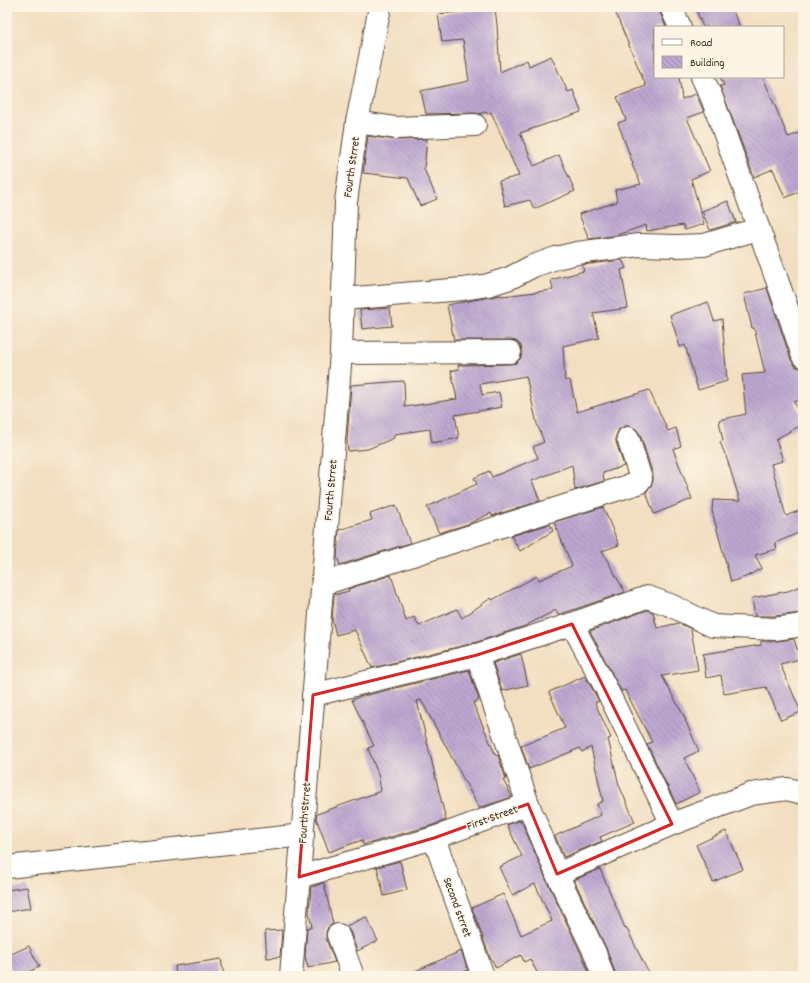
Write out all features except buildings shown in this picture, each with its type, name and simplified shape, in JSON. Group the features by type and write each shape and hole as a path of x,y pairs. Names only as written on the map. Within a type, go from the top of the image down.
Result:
{"street":[{"name":"Fourth Strret","path":"291,976 341,353 346,202 357,122 380,7"},
{"path":"671,7 680,26"},
{"path":"702,78 712,98 803,356"},
{"path":"357,122 396,128 475,125"},
{"path":"343,299 463,289 488,285 510,278 533,266 577,253 639,245 704,245 758,229"},
{"path":"341,353 510,352"},
{"path":"323,584 638,483 641,479 628,438"},
{"path":"313,695 477,654 572,624 647,597 670,605 713,626 775,629 803,625"},
{"path":"572,624 606,688 672,824"},
{"path":"477,654 528,804"},
{"path":"557,874 672,824 751,794 787,789 803,794"},
{"name":"First Street","path":"300,877 434,838 528,804 557,874 595,953 603,976"},
{"path":"7,867 303,835"},
{"name":"Second strret","path":"434,838 483,976"},
{"path":"338,935 353,976"}],"highlighted area":[{"path":"572,624 672,824 557,874 528,804 434,838 299,877 313,695 477,655"}]}
